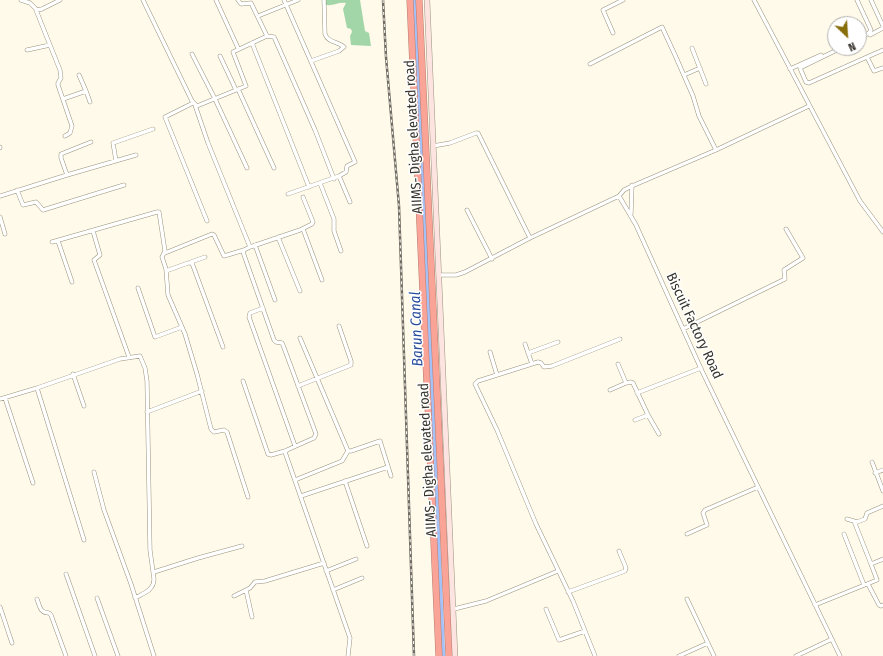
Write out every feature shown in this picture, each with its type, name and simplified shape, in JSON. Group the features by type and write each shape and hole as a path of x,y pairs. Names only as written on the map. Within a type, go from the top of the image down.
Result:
{"highway":[{"name":"AIIMS- Digha elevated road","path":"410,0 439,656"},
{"name":"AIIMS- Digha elevated road","path":"419,0 449,656"}],"main road":[{"path":"427,0 440,275 455,656"}],"street":[{"path":"21,0 30,3 36,10 60,70 61,78 58,85 72,126 70,133 65,136"},
{"path":"36,10 60,0"},
{"path":"143,0 194,104 208,143 275,300"},
{"path":"216,0 238,48"},
{"path":"238,0 241,4 251,3 267,36"},
{"path":"284,0 356,162 348,166 346,172 334,179 288,194"},
{"path":"258,16 298,0"},
{"path":"311,61 339,51 344,47 340,43 327,39 325,34 324,0"},
{"path":"613,33 603,10 623,0"},
{"path":"754,0 860,200 883,232"},
{"path":"857,0 864,16"},
{"path":"867,35 883,27 871,0"},
{"path":"867,21 871,30 867,34"},
{"path":"590,64 662,27 693,96 698,116 716,150"},
{"path":"207,221 165,117 194,104 200,105 245,86 246,84 233,53 234,50 267,36 274,37 276,39 315,130 334,179"},
{"path":"252,43 309,187"},
{"path":"27,50 50,45"},
{"path":"692,48 706,84"},
{"path":"827,55 801,67 800,70 806,82 809,83 883,50"},
{"path":"790,69 827,52"},
{"path":"192,54 247,168"},
{"path":"220,56 274,168"},
{"path":"867,57 874,71 883,68"},
{"path":"684,75 700,68"},
{"path":"79,75 90,102"},
{"path":"796,80 804,76"},
{"path":"63,99 86,92"},
{"path":"440,275 460,274 492,259 530,238 620,196 624,190 632,186 716,150 809,106"},
{"path":"116,161 113,143 153,130"},
{"path":"433,146 450,143 476,133 478,134 530,238"},
{"path":"67,175 61,154 91,142"},
{"path":"0,196 136,155"},
{"path":"339,176 350,202"},
{"path":"320,183 335,221 334,231 341,251"},
{"path":"17,190 22,205 36,202 43,210 124,185"},
{"path":"631,215 632,186"},
{"name":"Biscuit Factory Road","path":"620,196 631,215 701,368 840,656"},
{"path":"165,253 212,234 214,235 224,256 303,229 313,223 303,197"},
{"path":"467,210 492,259"},
{"path":"52,242 158,212 160,216 165,253 162,257 166,271 169,298 182,327 213,431 216,432 226,430 248,497"},
{"path":"0,217 5,234"},
{"path":"303,229 322,280"},
{"path":"683,329 785,279 784,270 803,258 786,229"},
{"path":"93,231 100,255 94,260 129,357"},
{"path":"278,237 300,291"},
{"path":"58,241 72,282"},
{"path":"243,381 268,454 271,455 285,451 313,439 316,435 283,345 282,343 275,342 274,340 243,253 244,250"},
{"path":"166,271 205,257"},
{"path":"191,262 223,347"},
{"path":"138,288 155,337 182,327"},
{"path":"263,308 250,313 249,317 295,446"},
{"path":"298,386 348,367 352,364 339,326"},
{"path":"300,338 348,451"},
{"path":"595,656 568,592 536,524 497,430 475,384 478,381 540,362 546,368 620,339"},
{"path":"528,353 558,342"},
{"path":"525,344 532,364"},
{"path":"490,352 497,375"},
{"path":"0,399 37,388 73,374 129,357 140,356 145,368 147,380 150,553 154,572 154,584 135,598"},
{"path":"618,364 626,383"},
{"path":"637,393 701,368"},
{"path":"73,374 84,406"},
{"path":"610,390 626,383 633,382 637,393 659,434"},
{"path":"37,388 84,540"},
{"path":"147,412 202,392"},
{"path":"6,398 33,483"},
{"path":"635,420 648,415"},
{"path":"294,480 342,461 348,451 380,441 391,476"},
{"path":"285,451 350,638 348,656"},
{"path":"872,462 883,491"},
{"path":"301,496 388,467"},
{"path":"875,473 883,470"},
{"path":"94,472 104,510 130,580 154,656"},
{"path":"345,481 367,546"},
{"path":"687,534 707,526 703,513 705,510 758,487"},
{"path":"847,519 857,522 864,519 867,512 883,506"},
{"path":"854,521 877,580"},
{"path":"844,534 864,585"},
{"path":"154,572 242,546"},
{"path":"568,592 625,571 626,568 619,551"},
{"path":"326,571 356,559"},
{"path":"871,564 883,559"},
{"path":"234,596 252,588 255,582 265,581 324,563"},
{"path":"454,609 486,601 558,571"},
{"path":"66,574 95,656"},
{"path":"333,590 362,578"},
{"path":"815,605 883,578"},
{"path":"868,584 879,605 883,605"},
{"path":"246,590 252,617"},
{"path":"97,598 118,656"},
{"path":"37,599 41,611 50,613 66,656"},
{"path":"687,599 714,656"},
{"path":"0,607 12,643"},
{"path":"546,609 559,640 585,631"},
{"path":"796,656 832,639"},
{"path":"678,656 708,643"}],"green space":[{"path":"326,0 360,0 365,31 369,33 371,46 351,45 350,36 352,32 351,29 347,28 343,9 346,3 326,5"}],"waterway":[{"name":"Barun Canal","path":"415,0 443,656"}],"railway":[{"path":"383,0 386,57 399,206 414,656"}]}
